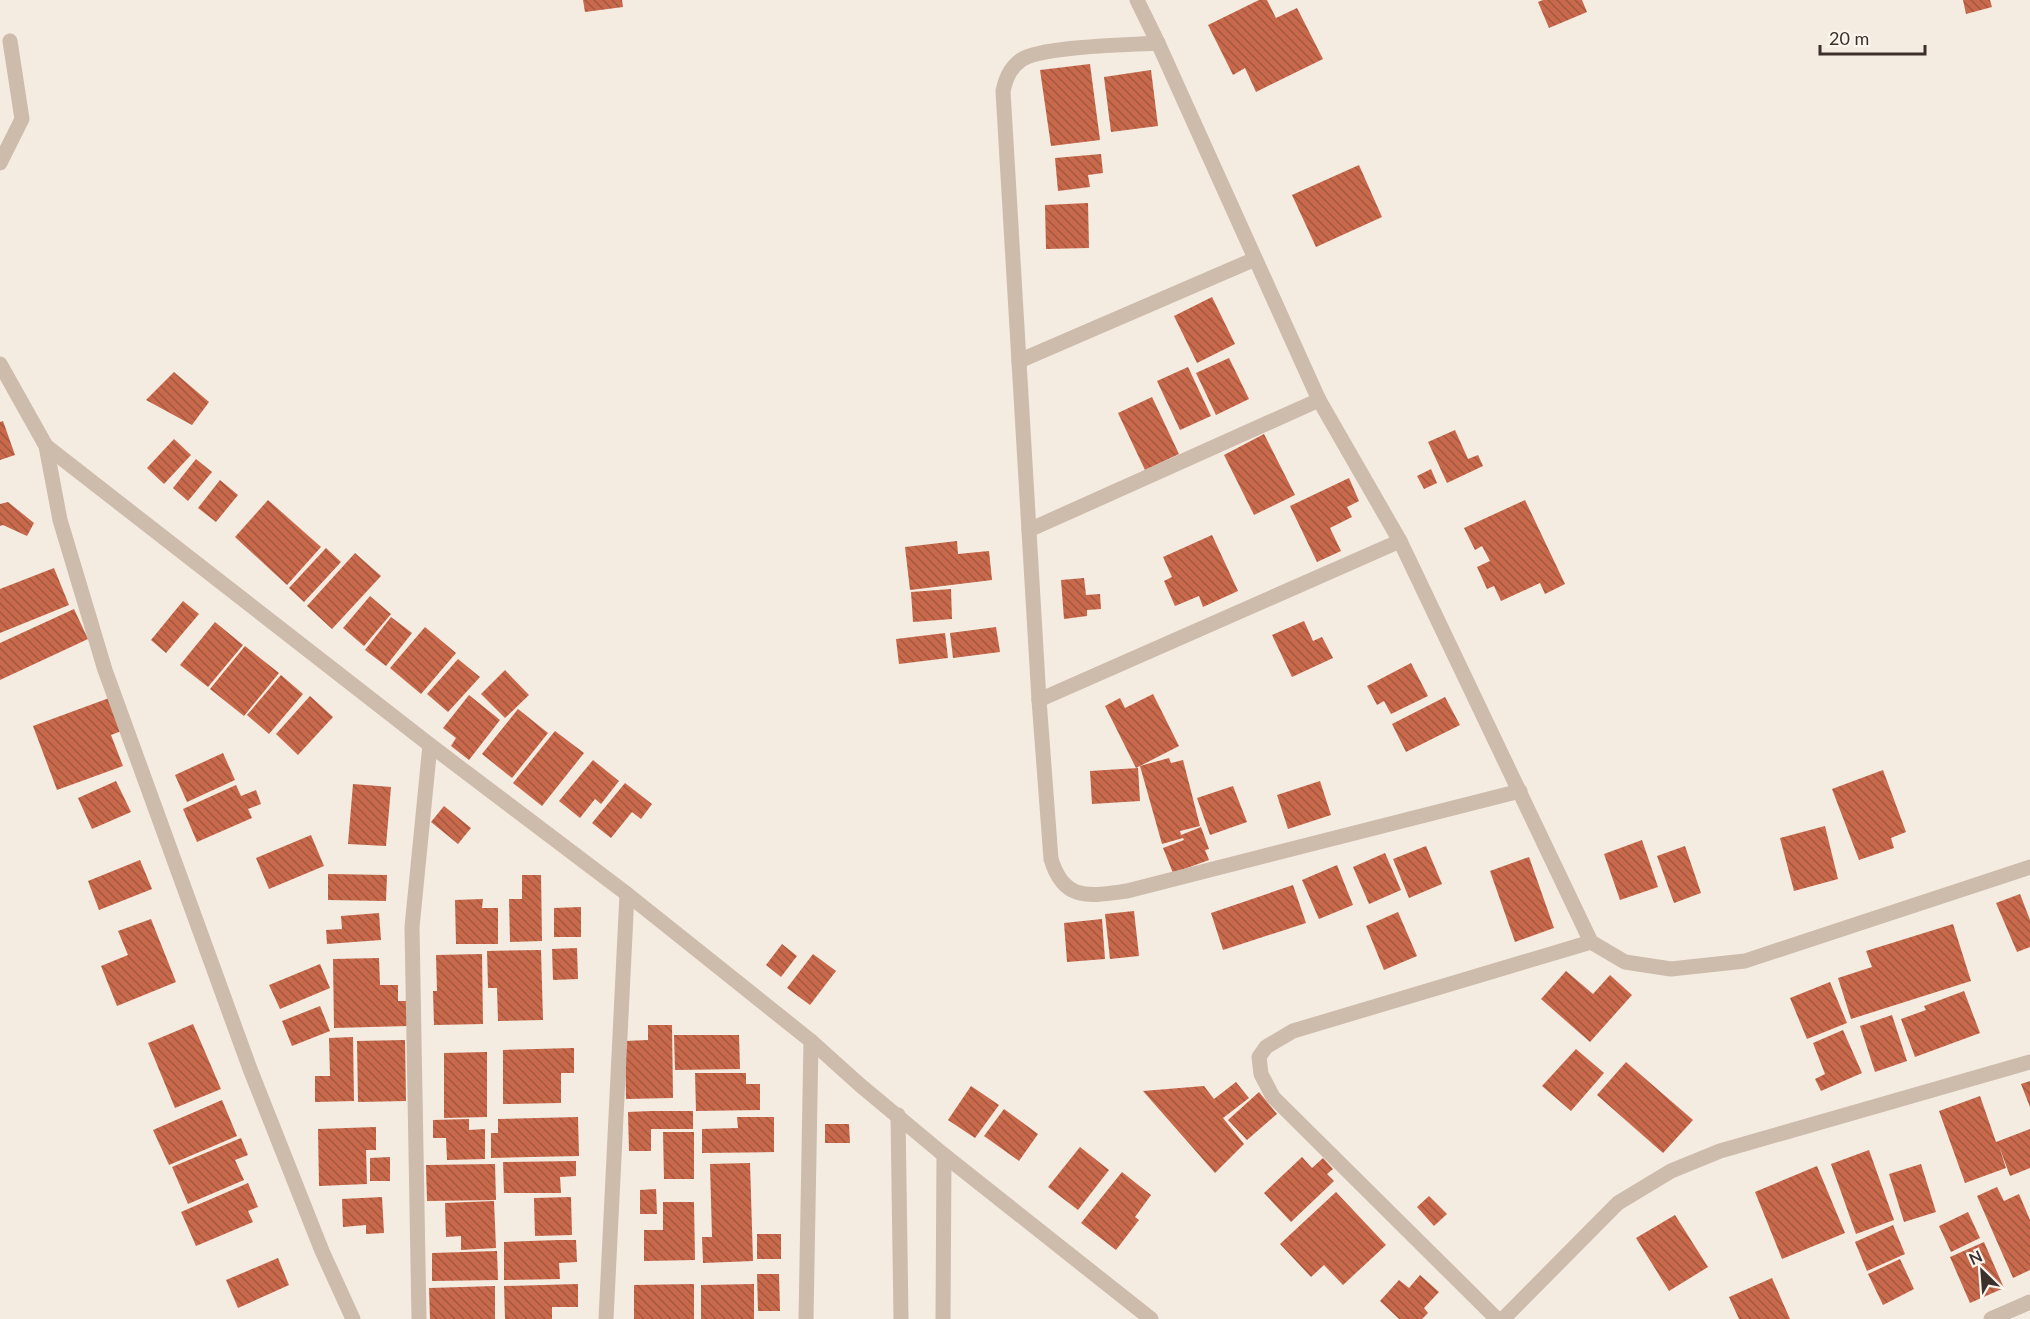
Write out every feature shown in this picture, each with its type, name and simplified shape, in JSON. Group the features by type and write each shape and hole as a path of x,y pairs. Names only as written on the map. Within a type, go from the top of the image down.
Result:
{"street":[{"path":"1137,0 1319,400 1400,541 1591,942 1625,962 1671,969 1745,961 2030,867"},
{"path":"0,163 22,119 10,41"},
{"path":"1158,43 1046,52 1023,58 1011,68 1003,91 1039,700 1051,859 1056,875 1072,890 1092,896 1127,891 1520,791"},
{"path":"1019,361 1254,259"},
{"path":"0,364 46,446 60,520 105,670 250,1069 322,1251 353,1319"},
{"path":"1029,531 1319,400"},
{"path":"46,446 430,745 627,894 811,1041 944,1155 1148,1318"},
{"path":"1039,700 1400,541"},
{"path":"419,1319 412,927 430,745"},
{"path":"606,1319 627,894"},
{"path":"1497,1319 1273,1097 1261,1074 1259,1057 1266,1047 1293,1031 1591,942"},
{"path":"806,1319 811,1041"},
{"path":"1503,1319 1618,1203 1671,1171 1719,1151 2030,1062"},
{"path":"898,1115 901,1319"},
{"path":"943,1319 944,1155"},
{"path":"1991,1319 2030,1302"}],"building":[{"path":"583,0 622,0 623,7 585,12"},
{"path":"1259,0 1267,0 1276,18 1297,8 1323,59 1256,92 1245,68 1233,75 1208,25"},
{"path":"1582,0 1587,12 1549,28 1538,2"},
{"path":"1963,0 1990,0 1992,7 1966,14"},
{"path":"1090,64 1100,140 1051,146 1040,70"},
{"path":"1151,70 1158,126 1111,132 1104,77"},
{"path":"1101,154 1103,173 1088,175 1090,187 1058,191 1055,158"},
{"path":"1359,165 1382,217 1316,247 1292,195"},
{"path":"1088,203 1089,248 1046,249 1045,205"},
{"path":"1212,297 1235,344 1197,363 1174,316"},
{"path":"1229,358 1249,399 1216,415 1196,373"},
{"path":"1188,367 1211,416 1180,430 1157,381"},
{"path":"174,372 209,402 192,425 146,400"},
{"path":"1152,397 1179,454 1145,470 1118,413"},
{"path":"3,421 15,455 0,460 0,422"},
{"path":"1455,430 1468,459 1478,455 1483,466 1447,483 1428,442"},
{"path":"1264,434 1295,495 1254,515 1224,455"},
{"path":"174,439 191,455 164,484 147,468"},
{"path":"196,459 212,472 188,501 173,488"},
{"path":"1431,469 1437,483 1424,489 1417,476"},
{"path":"1349,478 1359,501 1347,507 1352,517 1330,528 1341,551 1317,562 1290,506"},
{"path":"220,480 238,495 216,522 198,508"},
{"path":"268,500 321,547 287,585 235,537"},
{"path":"1525,500 1565,584 1545,594 1540,583 1501,601 1494,586 1487,589 1477,567 1490,561 1482,546 1475,550 1464,528"},
{"path":"8,502 34,523 27,536 3,525 0,526 0,504"},
{"path":"1212,535 1238,591 1203,607 1199,596 1175,606 1164,581 1172,577 1163,557"},
{"path":"957,541 958,554 989,551 992,580 910,590 905,547"},
{"path":"326,548 341,562 304,602 289,588"},
{"path":"355,553 381,576 332,629 307,606"},
{"path":"54,568 69,605 0,633 0,589"},
{"path":"1084,578 1086,595 1100,594 1101,609 1087,610 1087,616 1064,619 1061,580"},
{"path":"951,589 952,619 913,622 911,592"},
{"path":"370,596 391,614 364,646 343,628"},
{"path":"183,601 199,614 166,653 151,640"},
{"path":"74,609 88,639 0,680 0,643"},
{"path":"391,617 412,633 386,666 365,650"},
{"path":"1304,621 1313,641 1322,637 1333,658 1292,677 1272,635"},
{"path":"215,622 243,645 208,687 180,665"},
{"path":"425,627 456,653 421,694 390,668"},
{"path":"996,627 1000,652 953,658 950,633"},
{"path":"945,633 948,658 899,664 896,639"},
{"path":"245,646 279,673 244,716 210,689"},
{"path":"458,659 480,677 448,712 427,694"},
{"path":"1411,663 1428,696 1391,714 1384,701 1377,705 1367,686"},
{"path":"505,670 529,695 505,718 481,694"},
{"path":"281,675 303,694 269,734 247,715"},
{"path":"1153,694 1179,746 1136,768 1105,706 1120,698 1125,708"},
{"path":"469,695 500,720 469,760 451,746 456,738 443,728"},
{"path":"310,696 333,717 298,755 276,734"},
{"path":"112,697 124,730 111,735 123,766 57,790 33,726"},
{"path":"1445,697 1460,725 1406,752 1392,724"},
{"path":"518,709 548,733 512,778 482,754"},
{"path":"555,731 584,753 542,806 513,783"},
{"path":"223,753 235,780 187,802 175,775"},
{"path":"1169,758 1171,763 1183,760 1200,826 1180,831 1181,835 1201,827 1209,849 1205,850 1209,860 1173,873 1163,848 1184,840 1183,838 1162,844 1140,766"},
{"path":"593,760 619,781 601,804 595,799 580,818 559,801"},
{"path":"1138,768 1140,801 1092,804 1090,771"},
{"path":"1883,770 1906,832 1891,838 1894,848 1859,860 1832,789"},
{"path":"116,781 131,812 92,829 78,798"},
{"path":"1320,781 1331,815 1288,829 1277,795"},
{"path":"625,783 652,804 641,819 632,812 611,838 592,823"},
{"path":"353,784 391,787 386,846 348,844"},
{"path":"236,785 241,796 256,790 261,804 248,809 252,818 197,842 183,809"},
{"path":"1233,786 1247,822 1210,835 1197,798"},
{"path":"444,806 471,828 458,844 431,822"},
{"path":"1825,826 1838,879 1794,891 1780,838"},
{"path":"311,835 324,866 269,889 256,858"},
{"path":"1642,840 1658,887 1620,900 1604,854"},
{"path":"1426,846 1442,884 1409,898 1393,859"},
{"path":"1685,846 1701,893 1674,903 1657,856"},
{"path":"1385,853 1401,890 1369,904 1353,867"},
{"path":"1529,857 1554,928 1515,942 1490,871"},
{"path":"140,860 152,889 99,910 88,881"},
{"path":"1337,865 1353,905 1319,919 1302,880"},
{"path":"328,874 387,875 386,901 328,900"},
{"path":"522,875 541,875 542,941 510,942 509,899 522,899"},
{"path":"1293,885 1306,923 1223,950 1211,913"},
{"path":"2020,894 2030,920 2030,947 2017,952 1996,903"},
{"path":"483,899 482,908 498,908 498,944 456,944 455,900"},
{"path":"581,907 581,937 554,937 554,908"},
{"path":"1134,911 1139,956 1110,959 1105,914"},
{"path":"1398,912 1417,956 1384,970 1366,926"},
{"path":"379,913 381,940 327,944 326,930 342,929 341,916"},
{"path":"151,919 176,982 117,1006 101,966 128,955 118,931"},
{"path":"1102,919 1105,959 1067,962 1064,923"},
{"path":"1953,924 1971,981 1851,1019 1838,978 1872,967 1866,951"},
{"path":"782,944 797,956 781,977 766,965"},
{"path":"577,948 578,979 553,980 552,949"},
{"path":"541,950 543,1020 498,1021 497,988 488,988 487,951"},
{"path":"482,954 483,1024 434,1025 433,991 437,991 436,955"},
{"path":"813,954 836,971 810,1005 787,988"},
{"path":"379,958 380,985 398,985 398,1001 408,1001 408,1026 334,1028 333,959"},
{"path":"320,964 330,988 280,1009 269,985"},
{"path":"1566,971 1593,994 1610,975 1632,995 1590,1042 1541,999"},
{"path":"1830,982 1847,1023 1807,1039 1790,998"},
{"path":"1964,991 1980,1033 1915,1057 1901,1019 1926,1010 1924,1006"},
{"path":"320,1006 330,1031 292,1046 282,1021"},
{"path":"1892,1015 1907,1061 1875,1072 1860,1026"},
{"path":"193,1024 221,1089 175,1108 148,1043"},
{"path":"648,1025 672,1025 673,1098 626,1099 625,1041 648,1040"},
{"path":"1843,1030 1862,1073 1821,1091 1815,1079 1825,1074 1813,1043"},
{"path":"674,1035 739,1035 740,1069 675,1070"},
{"path":"353,1037 354,1101 315,1102 315,1076 330,1076 329,1038"},
{"path":"405,1040 406,1101 358,1102 357,1041"},
{"path":"574,1048 574,1073 561,1073 561,1103 503,1104 503,1050"},
{"path":"1576,1049 1604,1073 1571,1111 1542,1086"},
{"path":"487,1052 487,1117 444,1118 444,1053"},
{"path":"1626,1062 1693,1120 1663,1153 1597,1095"},
{"path":"695,1073 746,1073 746,1084 760,1084 760,1110 696,1111"},
{"path":"2030,1081 2030,1107 2021,1084"},
{"path":"1236,1082 1249,1098 1223,1118 1244,1144 1215,1173 1143,1091 1204,1086 1214,1099"},
{"path":"971,1086 999,1105 975,1138 948,1120"},
{"path":"1259,1092 1277,1114 1247,1140 1228,1120"},
{"path":"1980,1096 1996,1142 2030,1129 2030,1168 2010,1176 1999,1146 2006,1168 1965,1183 1939,1111"},
{"path":"222,1100 237,1136 169,1165 153,1130"},
{"path":"1004,1109 1038,1134 1019,1161 984,1136"},
{"path":"693,1111 693,1129 651,1129 651,1151 629,1151 628,1112"},
{"path":"578,1117 579,1156 491,1158 491,1133 498,1133 498,1119"},
{"path":"737,1117 774,1117 774,1152 702,1153 702,1129 738,1128"},
{"path":"469,1119 469,1130 485,1129 485,1159 447,1160 446,1138 433,1138 433,1120"},
{"path":"825,1124 849,1124 850,1143 825,1143"},
{"path":"376,1127 376,1150 366,1150 367,1184 319,1186 318,1129"},
{"path":"663,1132 694,1132 694,1179 664,1179"},
{"path":"241,1138 248,1155 235,1160 244,1180 188,1204 172,1167"},
{"path":"1080,1147 1109,1170 1078,1210 1048,1187"},
{"path":"1869,1150 1894,1220 1856,1234 1831,1164"},
{"path":"390,1157 390,1181 370,1181 370,1158"},
{"path":"1302,1157 1312,1168 1323,1158 1333,1169 1327,1174 1334,1181 1291,1222 1264,1193"},
{"path":"576,1161 576,1176 560,1177 561,1193 504,1193 503,1162"},
{"path":"750,1163 753,1261 703,1263 702,1237 712,1237 710,1164"},
{"path":"495,1164 496,1200 427,1201 426,1165"},
{"path":"1921,1164 1936,1212 1904,1222 1889,1174"},
{"path":"1817,1166 1845,1233 1782,1259 1755,1192"},
{"path":"1122,1172 1151,1195 1135,1217 1139,1220 1116,1250 1081,1223"},
{"path":"248,1183 258,1207 248,1211 253,1222 196,1246 181,1212"},
{"path":"1997,1187 2004,1201 2019,1194 2030,1220 2030,1270 2013,1278 1977,1196"},
{"path":"656,1189 657,1214 640,1214 640,1190"},
{"path":"1336,1192 1386,1245 1343,1285 1324,1265 1311,1277 1280,1244"},
{"path":"1429,1196 1447,1214 1434,1226 1417,1207"},
{"path":"382,1197 384,1233 366,1234 366,1225 343,1227 342,1199"},
{"path":"571,1197 572,1235 535,1236 534,1198"},
{"path":"494,1201 496,1248 461,1250 461,1236 446,1237 445,1203"},
{"path":"663,1202 694,1202 695,1260 644,1261 644,1230 663,1230"},
{"path":"1968,1212 1980,1238 1951,1252 1939,1226"},
{"path":"1675,1215 1708,1267 1669,1291 1636,1238"},
{"path":"1893,1225 1905,1254 1867,1271 1855,1242"},
{"path":"757,1234 781,1234 781,1259 757,1259"},
{"path":"576,1240 577,1262 559,1263 560,1279 504,1280 504,1242"},
{"path":"1984,1242 2004,1288 1970,1303 1950,1257"},
{"path":"497,1251 498,1280 432,1281 432,1253"},
{"path":"278,1258 289,1285 238,1308 226,1280"},
{"path":"1900,1259 1914,1289 1883,1305 1868,1274"},
{"path":"757,1274 779,1274 780,1311 758,1311"},
{"path":"1420,1275 1439,1292 1424,1308 1428,1313 1422,1319 1399,1319 1380,1301 1399,1280 1409,1288"},
{"path":"1772,1278 1790,1319 1739,1319 1729,1297"},
{"path":"578,1284 578,1307 552,1307 552,1319 505,1319 504,1286"},
{"path":"694,1284 694,1319 634,1319 634,1285"},
{"path":"754,1284 754,1319 701,1319 701,1285"},
{"path":"495,1286 495,1319 430,1319 429,1288"}]}
